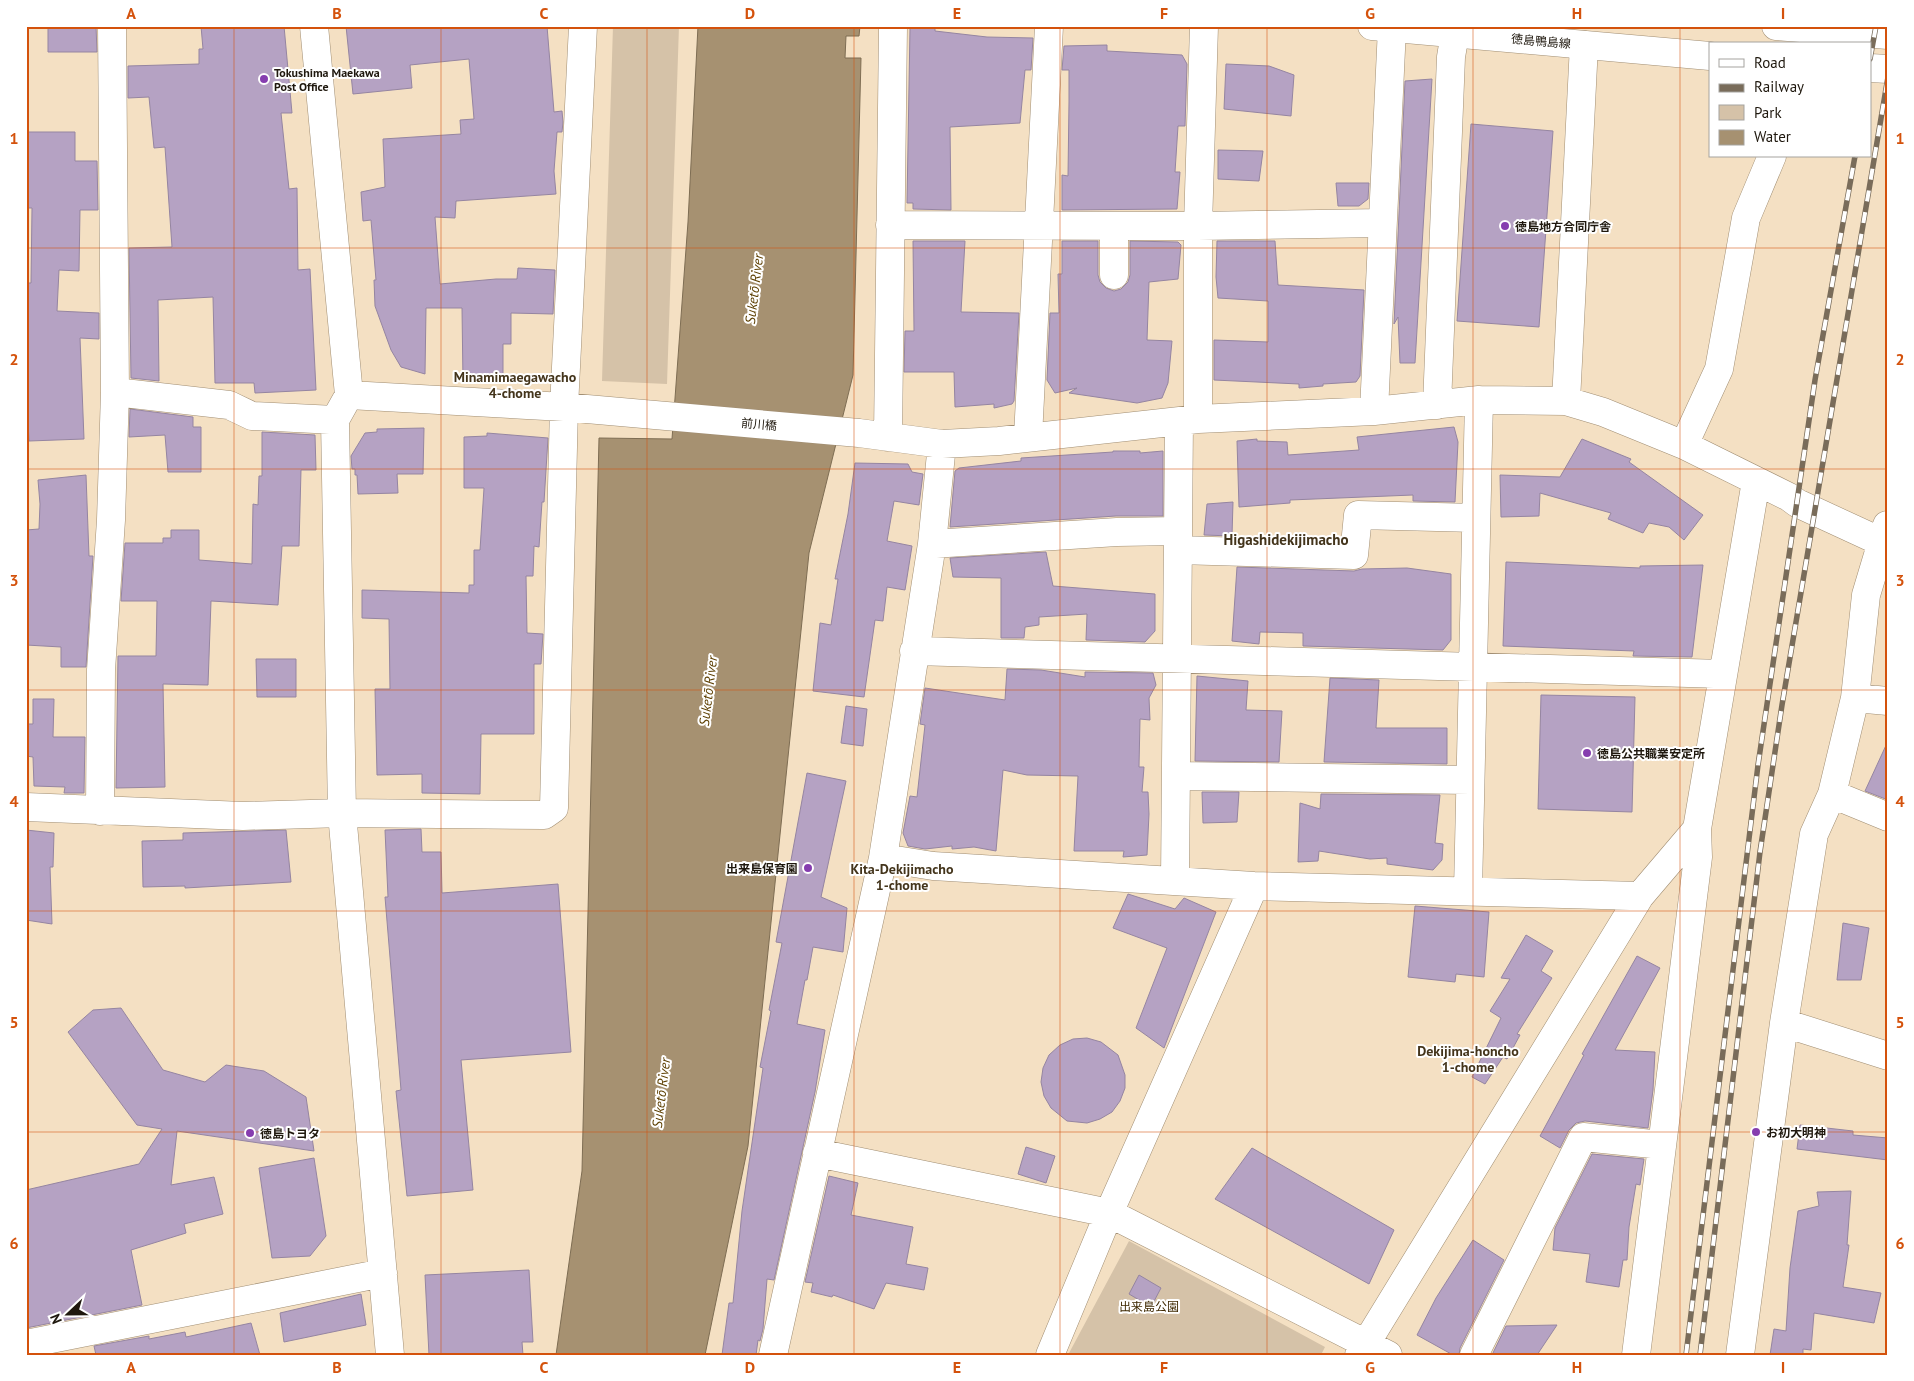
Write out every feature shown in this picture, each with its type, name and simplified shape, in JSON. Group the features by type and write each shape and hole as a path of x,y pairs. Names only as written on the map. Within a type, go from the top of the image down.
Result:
{"street":[{"path":"100,810 101,670 111,520 115,392 112,26"},
{"path":"314,26 349,394 335,420 342,813 390,1355"},
{"path":"26,807 243,816 342,813 544,815 554,808 564,407 583,26"},
{"path":"888,437 893,26"},
{"path":"1028,438 1050,26"},
{"path":"1175,882 1178,541 1189,420 1198,226 1204,26"},
{"path":"1776,26 1823,34 1888,35"},
{"path":"1374,411 1382,223 1382,27"},
{"name":"徳島鴨島線","path":"1382,27 1709,56"},
{"path":"1437,405 1451,57 1455,33"},
{"path":"1566,400 1584,45"},
{"path":"1872,68 1888,69"},
{"path":"1684,446 1719,369 1746,218 1771,158"},
{"path":"890,225 1198,226 1382,223"},
{"path":"1114,226 1114,275"},
{"path":"115,392 228,405 252,416 335,420"},
{"name":"前川橋","path":"349,394 564,407 660,415 859,433 942,444 1028,438 1189,420 1374,411 1479,400 1566,400 1602,412 1684,446 1789,497 1797,503 1886,536"},
{"path":"1468,891 1479,400"},
{"path":"773,1355 883,858 932,544 942,444"},
{"path":"1636,1355 1698,857 1697,829 1756,481"},
{"path":"932,544 1117,532 1178,541 1354,554 1358,515 1476,518"},
{"path":"1740,1355 1784,1023 1814,834 1832,794 1854,698 1866,595 1886,536"},
{"path":"914,651 1723,674"},
{"path":"1854,698 1888,701"},
{"path":"1176,776 1470,780"},
{"path":"1832,794 1888,817"},
{"path":"818,1152 1108,1213 1370,1351 1640,896 1697,829"},
{"path":"883,858 933,866 1254,886 1640,896"},
{"path":"1050,1355 1108,1213 1254,886"},
{"path":"1784,1023 1888,1056"},
{"path":"1474,1355 1583,1137 1662,1145"},
{"path":"26,1344 66,1346 383,1273"}],"green space":[{"path":"613,26 679,26 667,384 602,381"},
{"name":"出来島公園","path":"1129,1241 1325,1347 1321,1355 1068,1355"}],"water":[{"name":"Suketō River","path":"698,26 860,26 859,36 846,36 845,58 861,58 853,375 809,553 748,1146 705,1355 556,1355 582,1171 599,438 672,439 688,222"}],"building":[{"path":"48,26 96,26 97,52 48,52"},
{"path":"201,26 284,26 292,113 281,113 289,189 297,188 298,270 310,269 316,390 255,393 254,383 215,383 213,297 158,300 159,381 131,378 129,248 172,247 165,147 154,148 149,97 128,98 128,66 199,64 199,49 203,49"},
{"path":"346,26 547,26 554,112 562,111 563,122 562,132 557,132 554,171 556,194 456,201 455,218 435,217 440,284 517,279 518,268 555,270 553,314 511,313 511,344 503,344 503,382 463,382 462,308 426,308 425,374 401,367 391,350 375,306 374,280 376,280 371,220 363,221 361,192 385,187 383,139 461,134 460,120 474,119 469,59 410,65 412,88 353,94"},
{"path":"910,28 935,28 935,31 987,37 1033,38 1031,70 1025,70 1020,123 950,127 951,210 913,209 913,203 907,203"},
{"path":"1107,45 1107,51 1182,55 1187,64 1185,126 1178,126 1175,172 1180,172 1177,209 1062,210 1062,175 1068,176 1069,102 1069,70 1062,70 1064,46"},
{"path":"1226,64 1269,66 1294,75 1291,116 1224,109"},
{"path":"1432,79 1415,363 1400,363 1398,317 1394,324 1405,81"},
{"name":"徳島地方合同庁舎","path":"1471,124 1553,131 1539,327 1457,321"},
{"path":"26,132 75,132 75,161 97,161 98,210 80,210 79,271 59,270 57,311 99,313 99,339 80,338 84,439 29,441 26,384 26,283 31,283 32,208 26,208"},
{"path":"1218,150 1263,151 1259,181 1218,179"},
{"path":"1336,183 1369,183 1368,199 1359,206 1338,206"},
{"path":"913,241 965,241 961,312 1019,313 1014,401 1012,404 994,408 994,404 955,407 954,372 904,372 905,331 914,331"},
{"path":"1062,241 1098,241 1098,275 1100,282 1106,288 1114,291 1121,289 1128,282 1130,275 1130,241 1178,242 1181,245 1178,279 1149,282 1147,340 1172,341 1168,383 1162,398 1137,403 1069,393 1077,388 1055,393 1047,380 1050,313 1059,313 1058,274 1062,274"},
{"path":"1217,241 1275,241 1278,285 1364,290 1360,376 1356,382 1299,388 1299,384 1214,380 1214,340 1268,342 1268,301 1218,298 1216,277"},
{"path":"130,409 193,417 193,427 201,427 201,472 168,472 165,435 129,437"},
{"path":"1454,427 1458,442 1455,502 1413,501 1413,495 1290,500 1290,503 1239,507 1237,441 1257,439 1257,441 1287,442 1288,455 1359,450 1357,437"},
{"path":"424,428 423,474 397,474 398,493 358,494 357,475 355,475 355,469 352,469 351,456 365,433 377,432 377,429"},
{"path":"262,432 315,435 316,470 301,470 299,546 282,546 278,605 211,601 208,685 163,684 165,787 116,788 118,656 156,656 157,601 121,601 125,543 163,543 163,538 171,538 171,530 199,530 199,560 252,564 253,504 258,505 259,476 262,476"},
{"path":"487,433 548,438 539,547 534,546 533,576 526,576 527,633 543,634 541,664 534,664 534,734 481,734 480,794 422,793 422,774 377,775 375,689 390,689 389,619 362,618 362,590 469,593 469,585 474,585 474,550 480,550 484,488 464,488 464,437 487,436"},
{"path":"1582,439 1631,459 1629,462 1703,515 1684,540 1669,527 1649,523 1643,533 1608,519 1611,513 1540,493 1539,516 1501,517 1500,475 1560,477"},
{"path":"1113,451 1140,451 1140,453 1163,451 1163,516 1116,516 950,527 955,471 959,468 1021,461 1021,458"},
{"path":"855,463 908,464 912,472 923,474 919,505 894,501 887,541 912,546 905,590 887,587 883,621 875,620 864,697 813,691 820,623 831,625 838,579 835,579 848,514"},
{"path":"86,475 89,556 93,556 86,667 61,667 61,647 26,645 26,530 39,529 40,504 38,480"},
{"path":"1233,502 1232,536 1204,535 1207,504"},
{"path":"1046,552 1053,586 1155,594 1155,631 1145,642 1086,640 1087,614 1039,617 1039,625 1025,627 1024,638 1001,638 1001,578 953,577 950,558"},
{"path":"1506,562 1640,568 1640,566 1703,565 1692,657 1633,656 1634,651 1503,646"},
{"path":"1237,567 1354,571 1362,569 1407,568 1451,574 1451,640 1443,650 1303,646 1303,633 1260,632 1259,644 1232,641"},
{"path":"256,659 296,659 296,697 257,697"},
{"path":"1007,669 1041,670 1085,677 1085,672 1153,673 1156,685 1149,698 1150,720 1140,719 1139,767 1144,767 1142,792 1148,792 1147,855 1123,857 1124,851 1074,851 1078,776 1027,775 1003,770 996,851 974,847 952,849 952,846 925,849 908,846 903,833 910,796 917,797 925,725 920,724 925,688 1005,700"},
{"path":"1197,676 1248,681 1246,710 1282,711 1279,762 1195,761"},
{"path":"1330,678 1379,680 1376,728 1447,728 1447,764 1324,762"},
{"name":"徳島公共職業安定所","path":"1541,695 1635,697 1632,812 1538,809"},
{"path":"33,699 54,699 53,737 85,737 84,793 64,793 65,787 34,786 33,757 26,756 26,724 33,724"},
{"path":"846,706 867,709 863,746 841,743"},
{"path":"1888,741 1888,800 1865,791"},
{"path":"807,773 846,781 821,897 847,908 843,952 813,947 807,980 805,980 797,1024 825,1030 815,1092 774,1280 767,1279 763,1329 760,1341 758,1340 756,1355 722,1355 729,1303 733,1303 742,1211 763,1068 760,1067 782,943 776,942"},
{"path":"1202,792 1239,792 1237,822 1203,823"},
{"path":"1321,794 1440,795 1435,843 1443,844 1442,860 1433,870 1387,864 1387,858 1370,859 1319,851 1318,861 1298,862 1300,803 1320,809"},
{"path":"421,829 422,852 441,852 442,893 558,884 571,1052 461,1060 473,1190 407,1196 396,1091 401,1090 385,897 388,897 385,830"},
{"path":"26,830 54,833 53,867 50,867 52,924 26,920"},
{"path":"286,830 291,882 185,888 185,886 143,887 142,841 183,840 183,833"},
{"path":"1128,894 1175,909 1184,898 1216,912 1164,1048 1136,1028 1167,948 1113,928"},
{"path":"1415,906 1489,912 1484,977 1456,974 1455,982 1408,977"},
{"path":"1843,923 1869,928 1861,980 1837,980"},
{"path":"1526,935 1553,951 1541,971 1552,978 1517,1034 1520,1035 1507,1059 1503,1057 1485,1084 1472,1077 1501,1018 1490,1011 1510,979 1501,978"},
{"path":"1637,956 1660,968 1615,1050 1655,1052 1648,1128 1585,1121 1576,1123 1569,1130 1560,1148 1540,1136 1584,1055 1582,1054"},
{"path":"121,1008 163,1070 205,1082 226,1065 264,1071 306,1097 314,1151 177,1131 171,1185 214,1177 223,1214 184,1224 186,1233 131,1250 142,1305 26,1328 26,1190 139,1164 162,1129 137,1125 68,1032 93,1010"},
{"path":"1087,1038 1101,1042 1118,1055 1125,1075 1125,1088 1120,1101 1112,1112 1100,1119 1087,1123 1067,1121 1051,1108 1044,1096 1041,1082 1043,1068 1049,1055 1060,1045 1073,1039"},
{"path":"1800,1125 1853,1131 1853,1135 1888,1138 1888,1160 1797,1149"},
{"path":"1026,1147 1055,1156 1046,1183 1018,1174"},
{"path":"1252,1148 1394,1230 1369,1284 1215,1199"},
{"path":"1592,1154 1644,1159 1640,1185 1636,1184 1629,1227 1627,1260 1623,1260 1619,1287 1586,1282 1590,1254 1553,1250 1555,1228"},
{"path":"314,1158 326,1236 310,1256 272,1258 259,1168"},
{"path":"829,1176 858,1183 851,1215 913,1227 906,1264 928,1268 924,1290 886,1283 874,1309 833,1295 832,1297 811,1292 813,1283 805,1282"},
{"path":"1851,1191 1847,1245 1849,1245 1843,1287 1881,1293 1874,1323 1814,1313 1811,1350 1803,1349 1803,1355 1770,1355 1774,1329 1786,1331 1790,1268 1798,1211 1819,1206 1817,1192"},
{"path":"1473,1240 1504,1260 1460,1348 1459,1355 1453,1355 1417,1335 1436,1298"},
{"path":"529,1270 533,1342 522,1342 523,1355 429,1355 425,1275"},
{"path":"1139,1275 1161,1288 1151,1307 1129,1294"},
{"path":"361,1294 366,1325 284,1342 280,1313"},
{"path":"251,1323 260,1355 96,1355 94,1346 149,1336 149,1339 185,1332 186,1337"},
{"path":"1557,1325 1537,1355 1492,1355 1506,1326"}],"railway":[{"path":"1872,48 1876,26"},
{"path":"1700,1355 1760,852 1782,705 1888,77"},
{"path":"1686,1355 1758,765 1815,380 1855,158"}],"place":[{"name":"Tokushima Maekawa Post Office","path":"264,79"},
{"name":"徳島地方合同庁舎","path":"1505,226"},
{"name":"徳島公共職業安定所","path":"1587,753"},
{"name":"出来島保育園","path":"808,868"},
{"name":"お初大明神","path":"1756,1132"},
{"name":"徳島トヨタ","path":"250,1133"}],"district":[{"name":"Minamimaegawacho 4-chome","path":"515,386"},
{"name":"Higashidekijimacho","path":"1286,539"},
{"name":"Kita-Dekijimacho 1-chome","path":"902,878"},
{"name":"Dekijima-honcho 1-chome","path":"1468,1060"}]}
